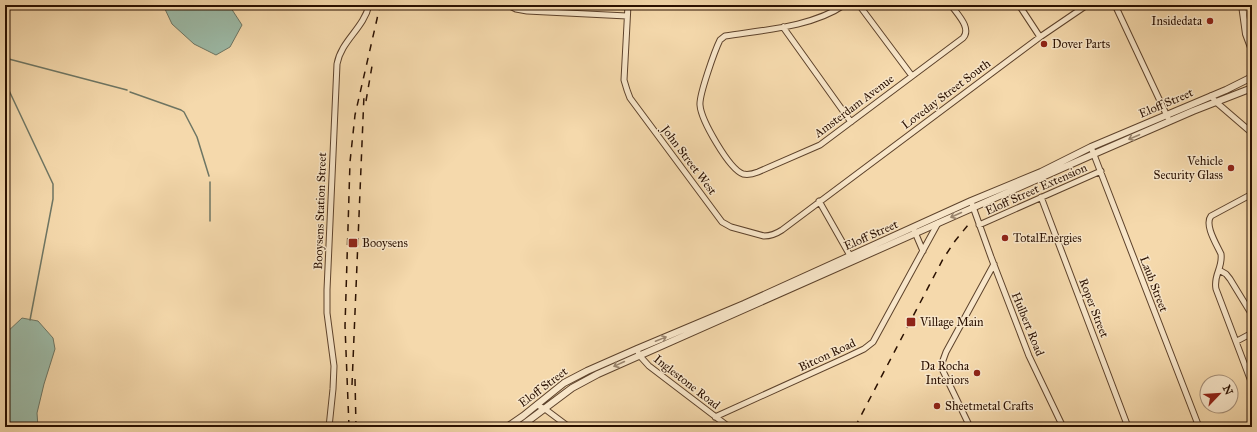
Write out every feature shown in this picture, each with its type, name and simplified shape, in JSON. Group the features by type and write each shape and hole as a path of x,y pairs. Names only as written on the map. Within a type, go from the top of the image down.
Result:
{"highway":[{"path":"1250,5 1252,23"}],"street":[{"name":"Booysens Station Street","path":"329,427 334,366 327,313 327,290 337,64 341,50 367,13 369,5"},
{"path":"508,5 516,9 527,11 627,16"},
{"name":"John Street West","path":"628,5 624,80 628,94 722,222 730,227 769,236 782,230 818,201"},
{"path":"844,5 829,14 783,27 851,122"},
{"path":"859,5 912,76"},
{"name":"Amsterdam Avenue","path":"783,27 725,36 719,42 702,92 700,105 701,112 714,139 737,170 746,174 758,172 820,146 962,38 966,34 966,26 951,5"},
{"path":"1019,5 1040,37"},
{"name":"Loveday Street South","path":"818,201 1040,37 1087,5"},
{"path":"1115,5 1168,118"},
{"path":"1242,5 1246,34 1252,50"},
{"name":"Eloff Street","path":"506,427 574,377 638,352 755,302 1168,118 1210,96 1252,77"},
{"name":"Eloff Street","path":"1168,118 1252,88"},
{"path":"1210,96 1252,133"},
{"name":"Laub Street","path":"1093,151 1199,427"},
{"name":"Eloff Street Extension","path":"979,226 1100,171"},
{"path":"1252,194 1211,216 1209,220 1212,235 1221,254 1221,263 1215,280 1216,288 1252,384"},
{"name":"Roper Street","path":"1041,197 1128,427"},
{"path":"818,201 852,258"},
{"name":"Eloff Street","path":"914,231 938,223 971,205"},
{"name":"Hulbert Road","path":"971,205 1029,356 1063,427"},
{"name":"Bitcon Road","path":"715,417 845,358 870,345 938,223"},
{"path":"914,231 923,251"},
{"path":"970,427 943,371 942,363 946,352 994,264"},
{"path":"1219,270 1226,274 1230,279 1252,315"},
{"path":"1237,341 1252,333"},
{"name":"Eloff Street","path":"520,427 572,388 638,352"},
{"name":"Inglestone Road","path":"638,352 649,366 729,427"},
{"path":"537,405 545,408 569,427"}],"shaded area":[{"path":"161,5 229,5 242,25 230,47 216,55 194,44 172,24 164,7"},
{"path":"22,318 38,321 53,338 55,349 37,413 38,427 5,427 5,334"}],"waterway":[{"path":"5,58 127,90"},
{"path":"5,82 53,184 53,199 30,320"},
{"path":"130,92 184,112 197,137 209,176"},
{"path":"210,182 210,221"}],"railway":[{"path":"349,427 345,326 350,162 355,115 380,5"},
{"path":"366,101 372,66"},
{"path":"352,385 364,95"},
{"path":"855,427 943,259 968,225"},
{"path":"355,379 356,427"}],"place":[{"name":"Insidedata","path":"1210,21"},
{"name":"Dover Parts","path":"1044,44"},
{"name":"Vehicle Security Glass","path":"1231,168"},
{"name":"TotalEnergies","path":"1005,238"},
{"name":"Booysens","path":"353,243"},
{"name":"Village Main","path":"911,322"},
{"name":"Da Rocha Interiors","path":"977,373"},
{"name":"Sheetmetal Crafts","path":"937,406"}]}
